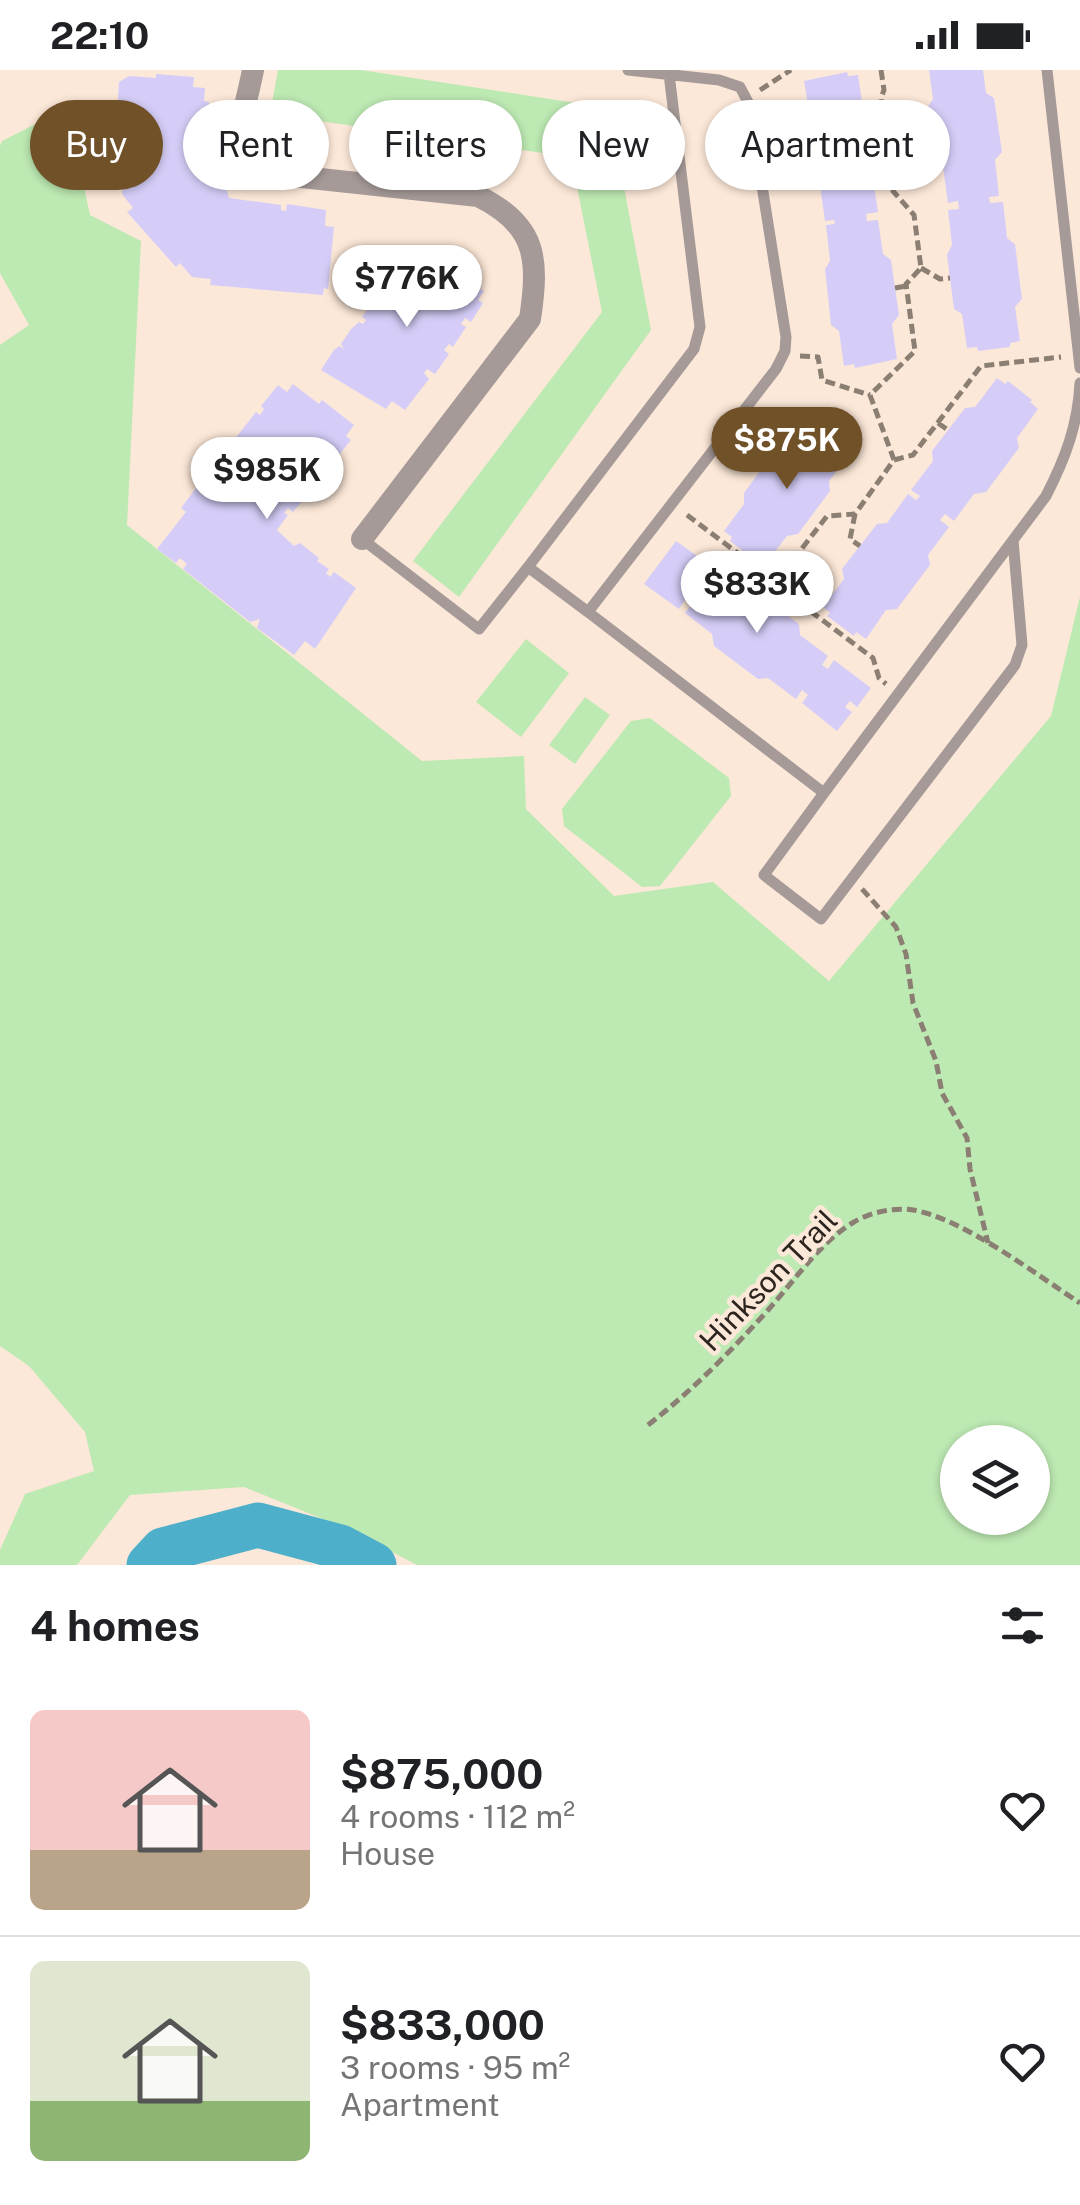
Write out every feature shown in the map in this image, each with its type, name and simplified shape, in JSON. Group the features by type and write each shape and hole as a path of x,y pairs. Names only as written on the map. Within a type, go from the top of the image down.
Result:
{"street":[{"path":"252,70 242,131 242,146 250,162 284,175 478,196 517,222 532,248 536,277 530,319 362,539"}],"lane":[{"path":"588,612 776,369 786,337 747,99 740,87 719,80 628,70"},
{"path":"1046,70 1079,362"},
{"path":"362,539 479,630 694,349 700,328 669,74"},
{"path":"1013,540 1022,645 1015,665 821,919 764,874 824,793 1013,540 1046,496 1066,456 1079,409 1080,383"},
{"path":"528,567 824,793"}],"path":[{"path":"747,99 791,70"},
{"path":"881,70 883,100"},
{"path":"893,190 914,215 921,268 906,286 895,288"},
{"path":"921,268 940,279 950,278"},
{"path":"870,396 915,351 906,286"},
{"path":"783,355 818,357 822,380 870,396"},
{"path":"860,546 850,539 855,514 894,460 913,455 981,366 1079,362"},
{"path":"870,396 894,460"},
{"path":"938,423 948,430"},
{"path":"672,504 776,582"},
{"path":"815,511 826,519"},
{"path":"855,514 826,519 776,582 778,604 798,602 874,658 879,678 898,694"},
{"path":"852,878 896,927 913,1003 936,1062 942,1093 967,1138 970,1169 989,1246"},
{"name":"Hinkson Trail","path":"648,1425 723,1360 826,1244 854,1222 893,1209 915,1210 949,1223 1080,1303"}],"green space":[{"path":"278,70 361,70 557,100 542,100 542,153 522,150 522,100 349,100 349,125 329,122 329,100 273,100"},
{"path":"30,127 30,190 85,190 90,215 141,241 127,525 422,761 524,756 526,809 614,896 713,882 829,981 1051,716 1080,597 1080,1565 417,1565 352,1531 244,1487 130,1495 77,1565 0,1565 0,1550 25,1494 94,1471 85,1432 29,1366 0,1346 0,345 29,325 0,273 2,141"},
{"path":"578,190 625,190 651,330 459,597 413,561 602,312"},
{"path":"526,639 569,673 521,737 476,702"},
{"path":"585,697 610,715 575,764 549,745"},
{"path":"650,718 729,778 731,796 660,886 642,887 564,826 562,809 631,721"}],"building":[{"path":"929,70 983,70 986,93 994,98 1002,152 995,160 999,196 989,197 990,203 1003,202 1007,238 1015,244 1022,299 1015,307 1020,341 1010,343 1010,347 978,351 977,347 967,348 962,314 954,309 947,255 952,245 948,210 959,209 958,201 948,203 946,190 950,190 950,100 933,99"},
{"path":"847,72 848,76 858,75 862,100 807,100 804,81"},
{"path":"156,74 194,77 193,87 205,88 204,100 183,100 183,190 227,190 229,198 281,205 281,210 286,211 287,204 326,210 325,226 334,227 328,289 324,288 323,295 210,285 211,279 192,277 180,263 176,267 127,212 133,208 122,190 163,190 163,100 118,100 119,82 129,76 156,78"},
{"path":"821,190 875,190 878,212 866,214 867,221 878,220 883,254 891,260 899,315 892,324 897,359 855,368 854,364 844,366 839,331 831,325 825,269 830,261 826,225 835,224 834,220 825,221"},
{"path":"425,250 442,261 447,254 480,275 474,285 484,291 478,300 483,303 471,322 465,318 461,324 466,327 453,347 449,344 444,350 449,354 435,374 427,369 424,373 429,379 405,410 392,401 386,409 321,370 334,350 339,346 344,349 341,344 351,329 359,322 363,324 366,320 362,317 395,275 400,278 405,261 412,254 420,257"},
{"path":"997,378 1005,384 1008,381 1038,409 1017,438 1019,448 986,492 974,494 954,521 945,514 940,520 949,527 928,555 930,565 897,609 886,610 866,639 856,632 854,636 827,616 830,613 823,607 844,579 842,569 877,524 887,523 908,494 916,500 920,496 911,490 933,461 932,451 965,408 975,407"},
{"path":"293,384 354,425 346,436 351,440 334,461 330,458 327,462 331,468 293,512 288,508 284,513 288,515 277,530 294,546 300,543 319,558 317,561 329,569 326,573 330,577 334,572 356,588 315,649 305,641 294,655 257,628 260,619 250,622 183,569 187,564 180,558 176,563 157,549 186,512 181,508 196,488 200,491 206,484 202,481 256,412 260,415 264,409 261,406 278,385 287,392"},
{"path":"809,420 845,442 843,446 851,452 829,481 830,491 798,534 787,536 766,563 757,557 755,560 730,541 732,537 724,531 744,504 744,493 777,448 788,447"},
{"path":"676,541 711,566 705,575 712,579 717,572 746,593 756,592 799,624 800,635 828,656 822,665 828,669 834,660 871,688 857,707 850,701 845,707 852,712 837,731 802,703 808,695 802,690 796,699 768,678 758,679 714,646 712,634 685,613 691,605 685,600 679,609 644,584"}],"waterway":[{"path":"149,1565 163,1550 258,1525 340,1547 374,1565"}]}
